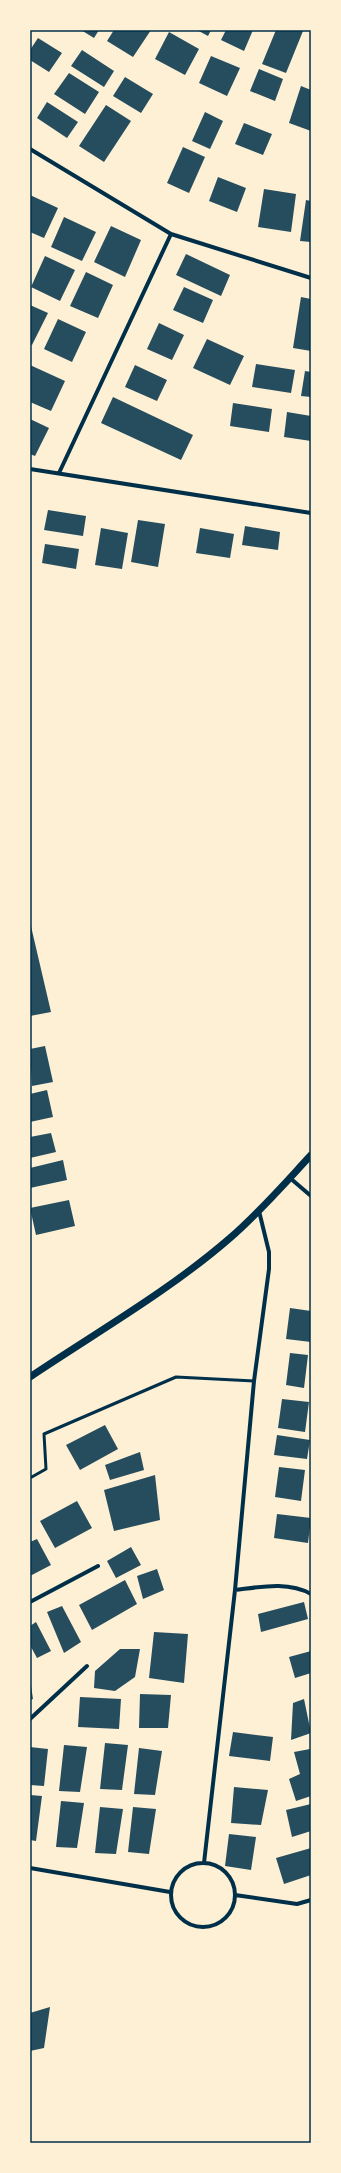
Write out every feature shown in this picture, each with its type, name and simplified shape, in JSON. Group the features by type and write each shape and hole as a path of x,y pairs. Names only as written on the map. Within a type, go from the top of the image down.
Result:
{"street":[{"path":"30,148 171,234 311,278"},
{"path":"60,474 171,234"},
{"path":"30,469 311,513"},
{"path":"30,1377 169,1285 231,1237 311,1155"},
{"path":"290,1178 311,1196"},
{"path":"204,1863 235,1590 254,1381 269,1269 269,1252 259,1210"},
{"path":"30,1602 98,1566"},
{"path":"235,1590 270,1585 301,1589 311,1594"},
{"path":"30,1719 87,1666"},
{"path":"204,1863 214,1865 229,1876 235,1895 233,1905 225,1918 212,1926 202,1927 187,1922 175,1912 171,1903 170,1892 173,1883 185,1868 204,1863"},
{"path":"30,1868 170,1892"},
{"path":"235,1895 296,1904 311,1900"}],"lane":[{"path":"30,1478 46,1469 44,1434 176,1377 254,1381"}],"building":[{"path":"81,30 99,30 94,38"},
{"path":"114,30 151,30 133,57 107,41"},
{"path":"197,30 211,30 208,36"},
{"path":"226,30 253,30 244,51 221,40"},
{"path":"276,30 303,31 286,73 262,64"},
{"path":"169,32 199,49 185,75 155,59"},
{"path":"38,38 62,53 49,72 30,60 30,50"},
{"path":"82,50 114,71 104,87 71,66"},
{"path":"211,56 240,68 227,96 199,83"},
{"path":"259,69 283,79 275,101 250,91"},
{"path":"69,73 99,92 85,114 54,94"},
{"path":"125,77 153,94 141,113 113,96"},
{"path":"301,86 311,90 311,131 289,123"},
{"path":"47,102 78,122 67,138 37,118"},
{"path":"106,105 131,121 104,162 79,146"},
{"path":"205,112 223,121 210,149 192,141"},
{"path":"244,123 272,134 263,155 235,144"},
{"path":"183,147 205,157 189,193 167,183"},
{"path":"218,177 246,188 237,212 209,201"},
{"path":"264,189 296,194 291,232 258,227"},
{"path":"30,195 58,208 44,238 30,232"},
{"path":"306,200 311,201 311,242 300,241"},
{"path":"64,217 96,232 82,261 51,247"},
{"path":"111,226 141,240 125,277 94,262"},
{"path":"186,254 230,275 221,296 176,275"},
{"path":"45,256 75,270 60,301 31,287"},
{"path":"86,272 113,285 98,318 70,306"},
{"path":"184,287 213,300 203,323 173,310"},
{"path":"301,297 311,299 311,351 293,348"},
{"path":"30,305 48,313 32,345 30,344"},
{"path":"58,319 86,332 72,362 44,349"},
{"path":"159,323 184,335 172,360 147,349"},
{"path":"207,339 244,356 230,385 193,368"},
{"path":"256,364 295,370 291,393 252,387"},
{"path":"30,365 65,381 51,411 30,402"},
{"path":"135,365 167,380 157,401 125,387"},
{"path":"305,371 311,372 311,397 301,396"},
{"path":"113,397 193,435 181,460 101,423"},
{"path":"233,403 272,409 269,432 230,426"},
{"path":"287,412 311,416 311,441 284,437"},
{"path":"30,419 49,428 35,456 30,454"},
{"path":"48,510 86,516 83,536 44,530"},
{"path":"138,520 165,524 158,567 131,562"},
{"path":"245,526 280,532 278,550 242,545"},
{"path":"101,528 128,533 122,569 95,565"},
{"path":"200,528 234,534 230,558 196,553"},
{"path":"45,544 79,549 76,569 42,563"},
{"path":"30,922 51,1012 30,1016"},
{"path":"45,1046 53,1082 32,1086 30,1049"},
{"path":"47,1090 53,1117 30,1122 30,1094"},
{"path":"51,1133 56,1152 30,1158 30,1137"},
{"path":"63,1160 67,1180 30,1188 30,1168"},
{"path":"69,1200 75,1226 36,1235 30,1208"},
{"path":"290,1308 311,1311 311,1342 286,1339"},
{"path":"290,1353 308,1355 304,1388 286,1385"},
{"path":"282,1399 309,1402 305,1432 278,1428"},
{"path":"105,1425 118,1449 80,1470 66,1445"},
{"path":"277,1435 310,1440 307,1459 274,1455"},
{"path":"140,1452 144,1470 110,1480 105,1465"},
{"path":"279,1467 305,1470 301,1501 275,1497"},
{"path":"155,1475 160,1520 114,1531 104,1490"},
{"path":"77,1501 92,1528 55,1548 40,1521"},
{"path":"277,1514 311,1518 308,1543 274,1538"},
{"path":"37,1539 51,1565 30,1576 30,1542"},
{"path":"131,1547 141,1565 116,1578 107,1561"},
{"path":"157,1569 164,1590 143,1599 137,1576"},
{"path":"125,1580 137,1604 92,1630 79,1605"},
{"path":"304,1602 308,1619 261,1632 258,1614"},
{"path":"62,1606 81,1642 64,1653 47,1612"},
{"path":"36,1622 51,1651 37,1658 30,1645 30,1626"},
{"path":"154,1632 188,1634 184,1683 149,1678"},
{"path":"120,1649 140,1649 135,1677 115,1691 94,1688 95,1671"},
{"path":"311,1651 311,1673 295,1678 289,1657"},
{"path":"30,1679 33,1699 30,1700"},
{"path":"140,1694 171,1695 168,1728 139,1728"},
{"path":"80,1697 121,1699 119,1729 78,1727"},
{"path":"304,1699 311,1733 291,1740 293,1703"},
{"path":"233,1732 273,1737 270,1761 229,1756"},
{"path":"105,1743 128,1745 122,1790 100,1789"},
{"path":"64,1745 87,1747 80,1792 59,1791"},
{"path":"30,1747 48,1749 44,1786 30,1785"},
{"path":"139,1748 162,1751 155,1795 134,1794"},
{"path":"310,1749 311,1796 296,1801 289,1779 300,1774 294,1752"},
{"path":"234,1787 268,1790 261,1825 231,1823"},
{"path":"30,1795 42,1796 36,1841 30,1840"},
{"path":"61,1801 84,1803 77,1848 56,1847"},
{"path":"311,1804 311,1831 292,1837 286,1810"},
{"path":"100,1807 123,1809 116,1854 95,1853"},
{"path":"133,1807 156,1809 149,1854 128,1852"},
{"path":"229,1834 256,1837 251,1870 225,1866"},
{"path":"311,1848 311,1875 284,1884 276,1858"},
{"path":"50,2007 44,2048 30,2051 30,2013"}]}
